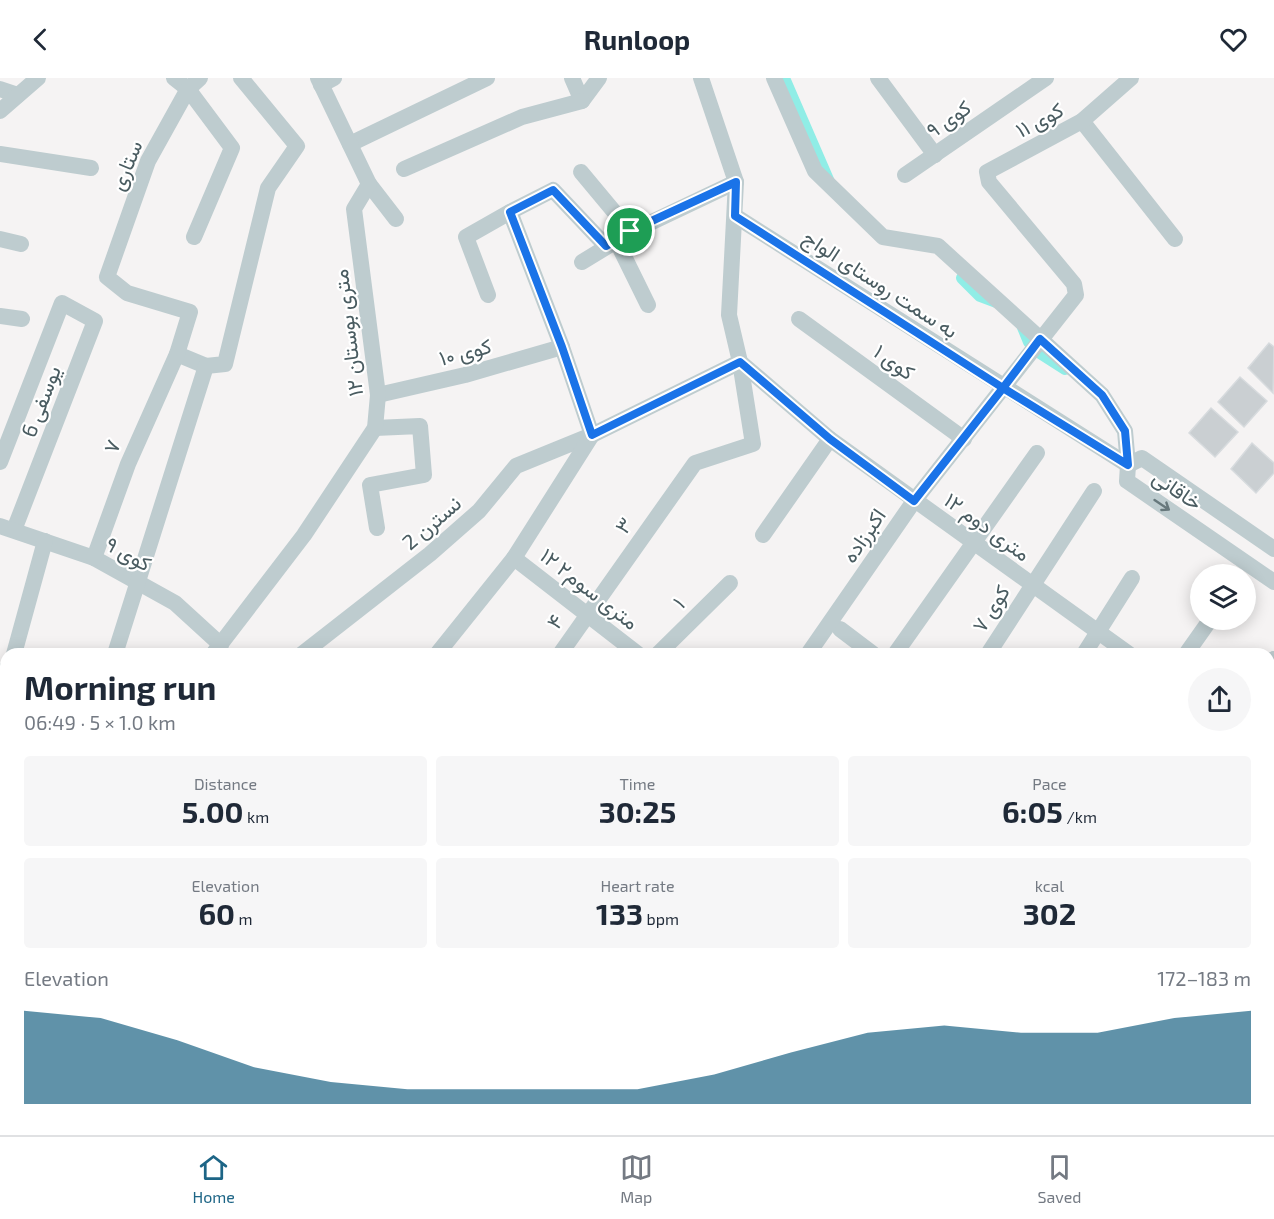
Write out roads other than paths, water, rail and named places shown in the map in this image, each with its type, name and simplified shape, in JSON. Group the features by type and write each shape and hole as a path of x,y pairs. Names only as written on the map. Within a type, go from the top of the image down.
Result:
{"street":[{"path":"0,111 38,78"},
{"path":"174,78 194,83 232,147 194,237"},
{"path":"177,354 206,366 225,364 268,188 297,146 242,78"},
{"path":"350,144 487,78"},
{"path":"572,78 582,100"},
{"path":"404,170 522,117 582,100 599,78"},
{"path":"700,78 736,182 729,315 740,362"},
{"path":"774,78 815,171 883,237 938,246 1102,395 1125,431 1128,465"},
{"path":"878,78 935,155"},
{"name":"کوی ۹","path":"905,175 1046,78"},
{"name":"کوی ۱۱","path":"990,169 1045,144 1082,121 1131,78"},
{"path":"324,80 369,184 396,219"},
{"name":"ستاری","path":"107,277 148,161 194,83"},
{"path":"0,89 18,95"},
{"path":"1082,121 1175,239"},
{"path":"0,154 91,168"},
{"name":"اکبرزاده","path":"812,648 914,501 1076,295 1074,284 989,182 987,172 990,169"},
{"path":"581,172 630,231"},
{"path":"582,262 630,231 736,182"},
{"name":"۱۲ متری بوستان","path":"219,648 304,535 375,428 378,395 354,209 369,184"},
{"path":"488,295 466,237 553,190 611,243 648,305"},
{"path":"442,648 514,558 592,435 562,347 510,212"},
{"name":"به سمت روستای الواج","path":"735,216 1003,388 1128,465"},
{"path":"0,239 21,244"},
{"name":"۷","path":"94,558 128,464 177,354 190,312 127,293 107,277"},
{"name":"یوسفی 6","path":"0,462 62,303 95,321 7,528"},
{"path":"0,316 22,319"},
{"name":"کوی ۱","path":"799,320 963,439"},
{"name":"کوی ۱۰","path":"378,395 465,375 562,347"},
{"name":"نسترن 2","path":"310,648 430,554 471,518 516,466 592,435 740,362"},
{"name":"۱۲ متری دوم","path":"740,362 830,439 1120,648"},
{"name":"۳","path":"586,614 695,463 753,444 740,362"},
{"path":"117,648 206,366"},
{"path":"375,428 420,426 424,475 370,485 377,528"},
{"path":"764,535 830,439"},
{"path":"900,648 975,545 1037,453"},
{"name":"خاقانی","path":"1274,549 1142,458 1128,465 1127,481 1274,582"},
{"name":"کوی ۷","path":"992,648 1094,491"},
{"name":"کوی ۹","path":"7,528 94,558 175,603 215,648"},
{"path":"16,648 45,541"},
{"name":"۱۲ متری سوم۲","path":"514,558 630,648"},
{"path":"1088,648 1132,578"},
{"name":"۱","path":"664,648 730,583"},
{"name":"۴","path":"564,648 586,614"},
{"path":"840,629 865,648"},
{"path":"1190,648 1203,630"}],"waterway":[{"path":"784,78 829,182"},
{"path":"962,278 980,296 996,302"},
{"path":"1022,325 1029,342 1040,353 1065,369"}]}
